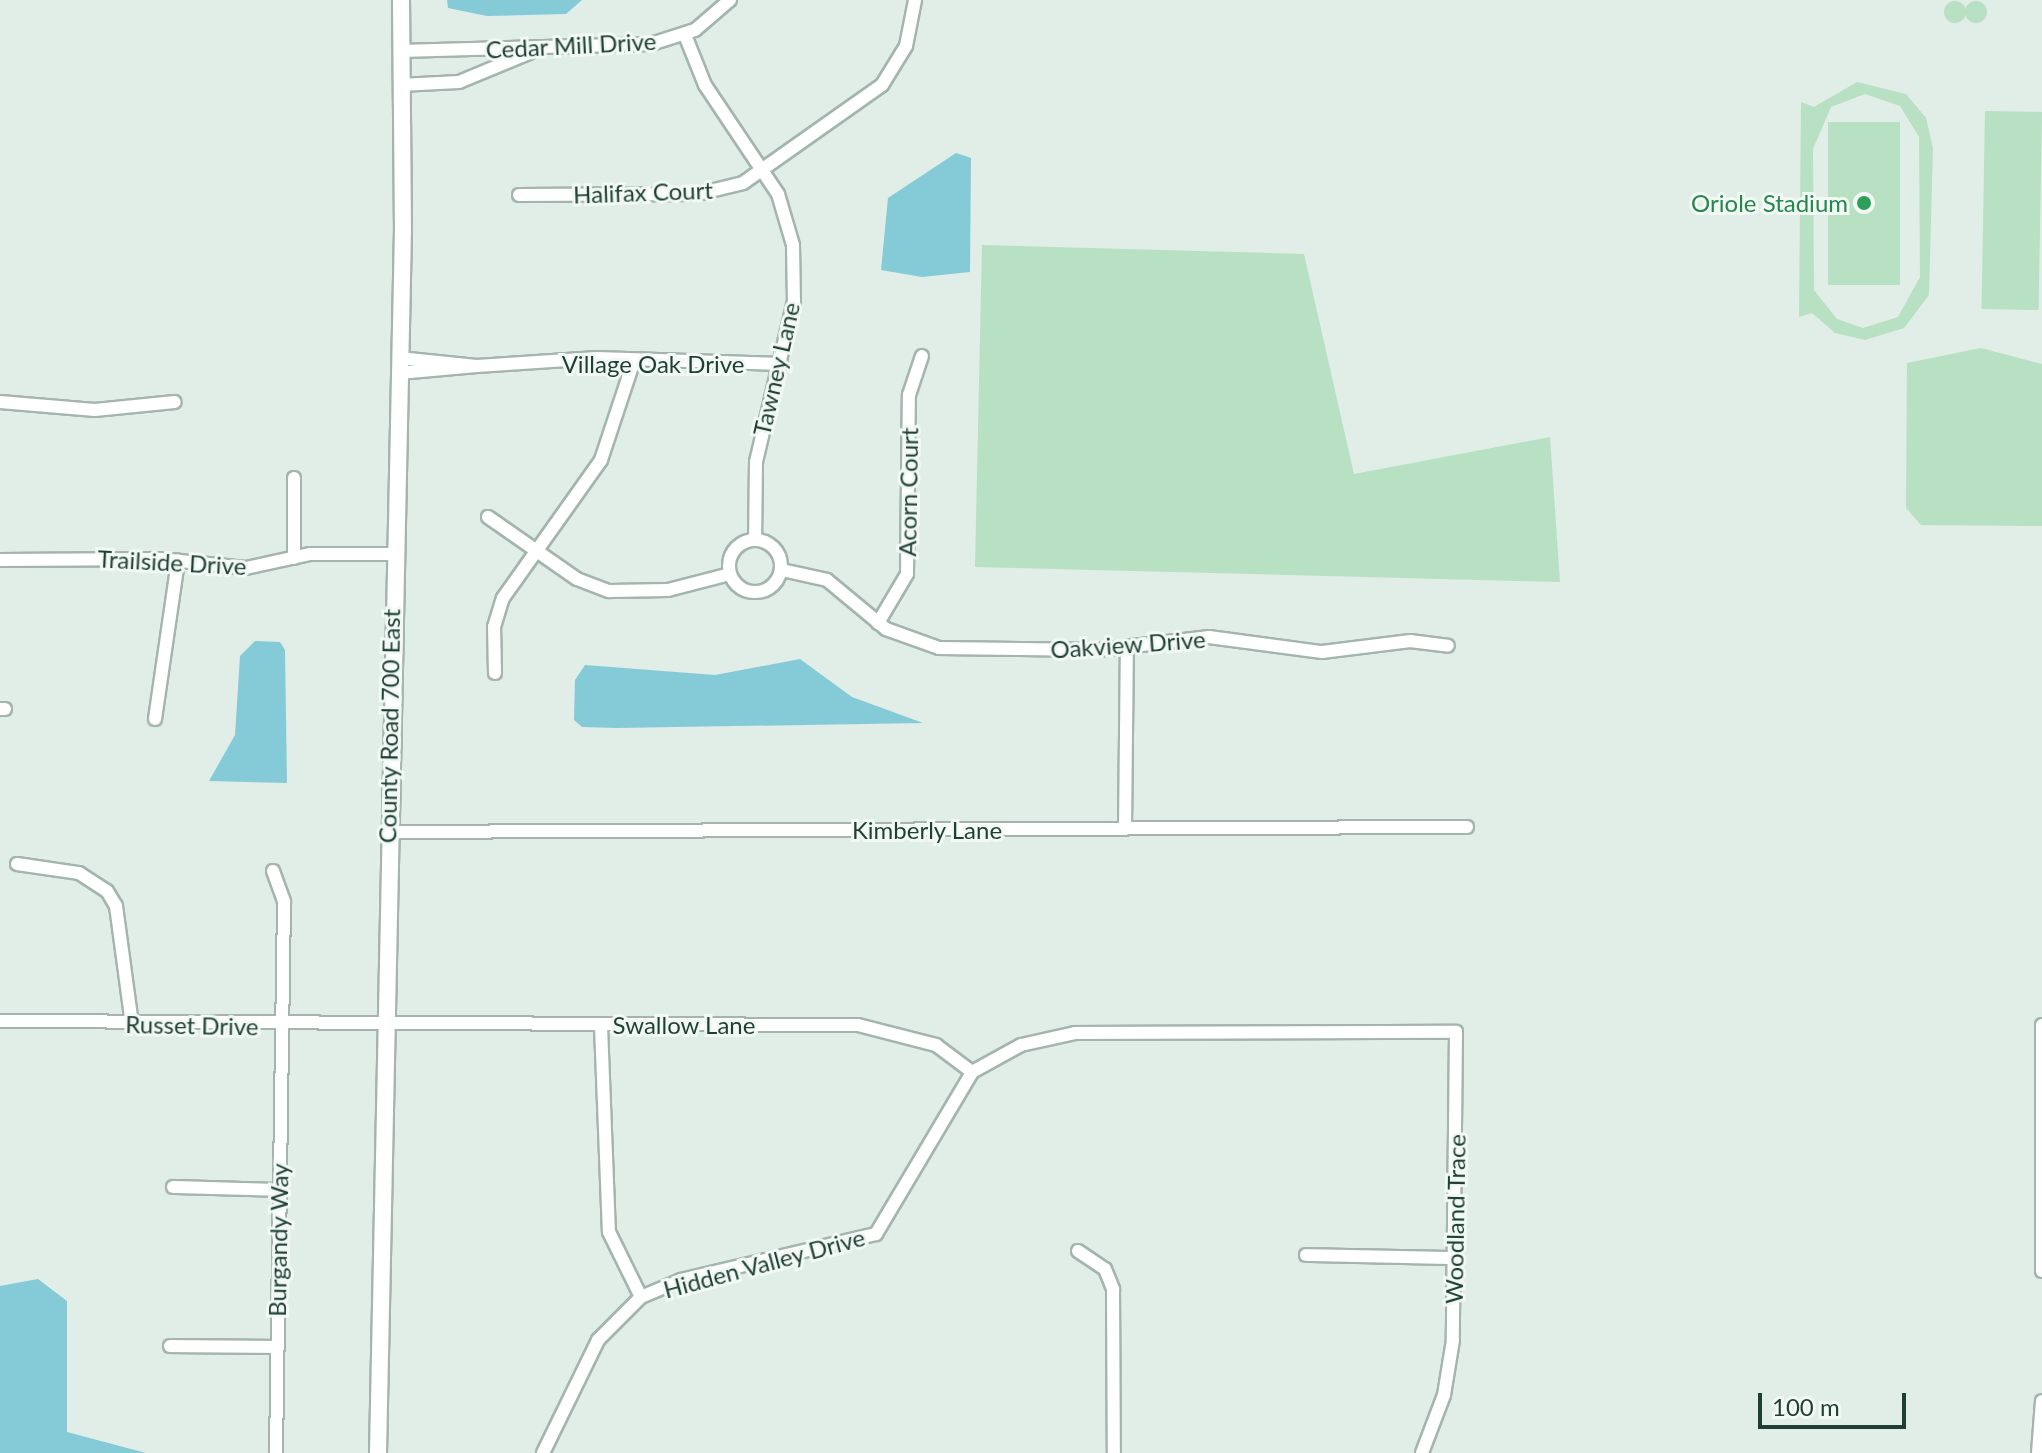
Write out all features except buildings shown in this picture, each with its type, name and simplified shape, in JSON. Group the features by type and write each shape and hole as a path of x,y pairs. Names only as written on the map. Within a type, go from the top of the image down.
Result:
{"main road":[{"name":"County Road 700 East","path":"378,1453 391,554 399,366 401,0"}],"street":[{"name":"Cedar Mill Drive","path":"400,51 532,52 685,35 730,0"},
{"name":"Halifax Court","path":"519,195 698,194 763,172 882,85 906,46 915,0"},
{"name":"Tawney Lane","path":"685,35 705,85 763,172 793,245 794,301 756,462 755,540"},
{"path":"400,85 459,82 532,52"},
{"name":"Acorn Court","path":"878,623 907,574 909,395 922,356"},
{"path":"495,673 495,619 515,575 537,550 611,441 634,360"},
{"name":"Village Oak Drive","path":"399,366 634,360 781,364"},
{"path":"0,402 95,410 175,402"},
{"path":"294,478 294,558"},
{"path":"488,517 537,550 609,591 668,590 730,574"},
{"path":"755,540 772,546 782,570 773,585 757,593 740,588 730,574 734,551 755,540"},
{"name":"Trailside Drive","path":"0,560 178,561 246,568 294,558 391,554"},
{"path":"155,719 178,561"},
{"name":"Oakview Drive","path":"782,570 827,580 878,623 939,648 1127,647 1198,637 1322,652 1410,641 1448,646"},
{"path":"1125,829 1127,647"},
{"name":"Kimberly Lane","path":"387,832 1467,827"},
{"path":"17,864 79,873 107,891 116,906 132,1024"},
{"name":"Burgandy Way","path":"273,871 284,902 276,1453"},
{"name":"Russet Drive","path":"0,1021 383,1027"},
{"path":"2042,1025 2042,1271"},
{"path":"601,1026 609,1232 641,1297"},
{"name":"Swallow Lane","path":"383,1027 878,1027 936,1045 972,1072"},
{"name":"Woodland Trace","path":"972,1072 1042,1037 1075,1033 1456,1032 1455,1258 1449,1371 1422,1453"},
{"name":"Hidden Valley Drive","path":"543,1453 598,1340 641,1297 681,1280 876,1234 972,1072"},
{"path":"173,1187 279,1190"},
{"path":"1078,1251 1105,1269 1113,1289 1114,1453"},
{"path":"1306,1255 1455,1258"},
{"path":"170,1346 277,1347"},
{"path":"2038,1453 2042,1401"}],"green space":[{"path":"1951,1 1959,1 1966,12 1959,23 1951,23 1944,16 1944,8"},
{"path":"1976,1 1984,4 1987,12 1984,20 1976,23 1968,20 1965,12 1968,4"},
{"path":"1857,82 1906,94 1926,118 1933,148 1929,295 1904,328 1865,340 1835,333 1812,313 1799,317 1801,102 1814,107","holes":["1865,94 1900,106 1919,137 1920,277 1898,317 1863,328 1837,319 1814,290 1813,149 1831,107"]},
{"path":"1985,111 2042,112 2039,310 1982,309"},
{"name":"Oriole Stadium","path":"1828,122 1900,122 1900,285 1828,285"},
{"path":"982,245 1304,254 1354,474 1550,437 1560,582 975,567"},
{"path":"1981,348 2042,364 2042,526 1921,525 1906,508 1907,363"}],"water":[{"path":"447,0 582,0 566,14 487,16 448,8"},
{"path":"956,153 971,158 970,272 922,277 881,270 888,198"},
{"path":"255,641 280,642 285,650 287,783 209,781 235,735 240,656"},
{"path":"800,659 852,697 923,723 617,728 582,727 574,720 575,680 585,665 715,675"},
{"path":"38,1279 67,1301 67,1432 146,1453 0,1453 0,1286"}],"place":[{"name":"Oriole Stadium","path":"1864,203"}]}
